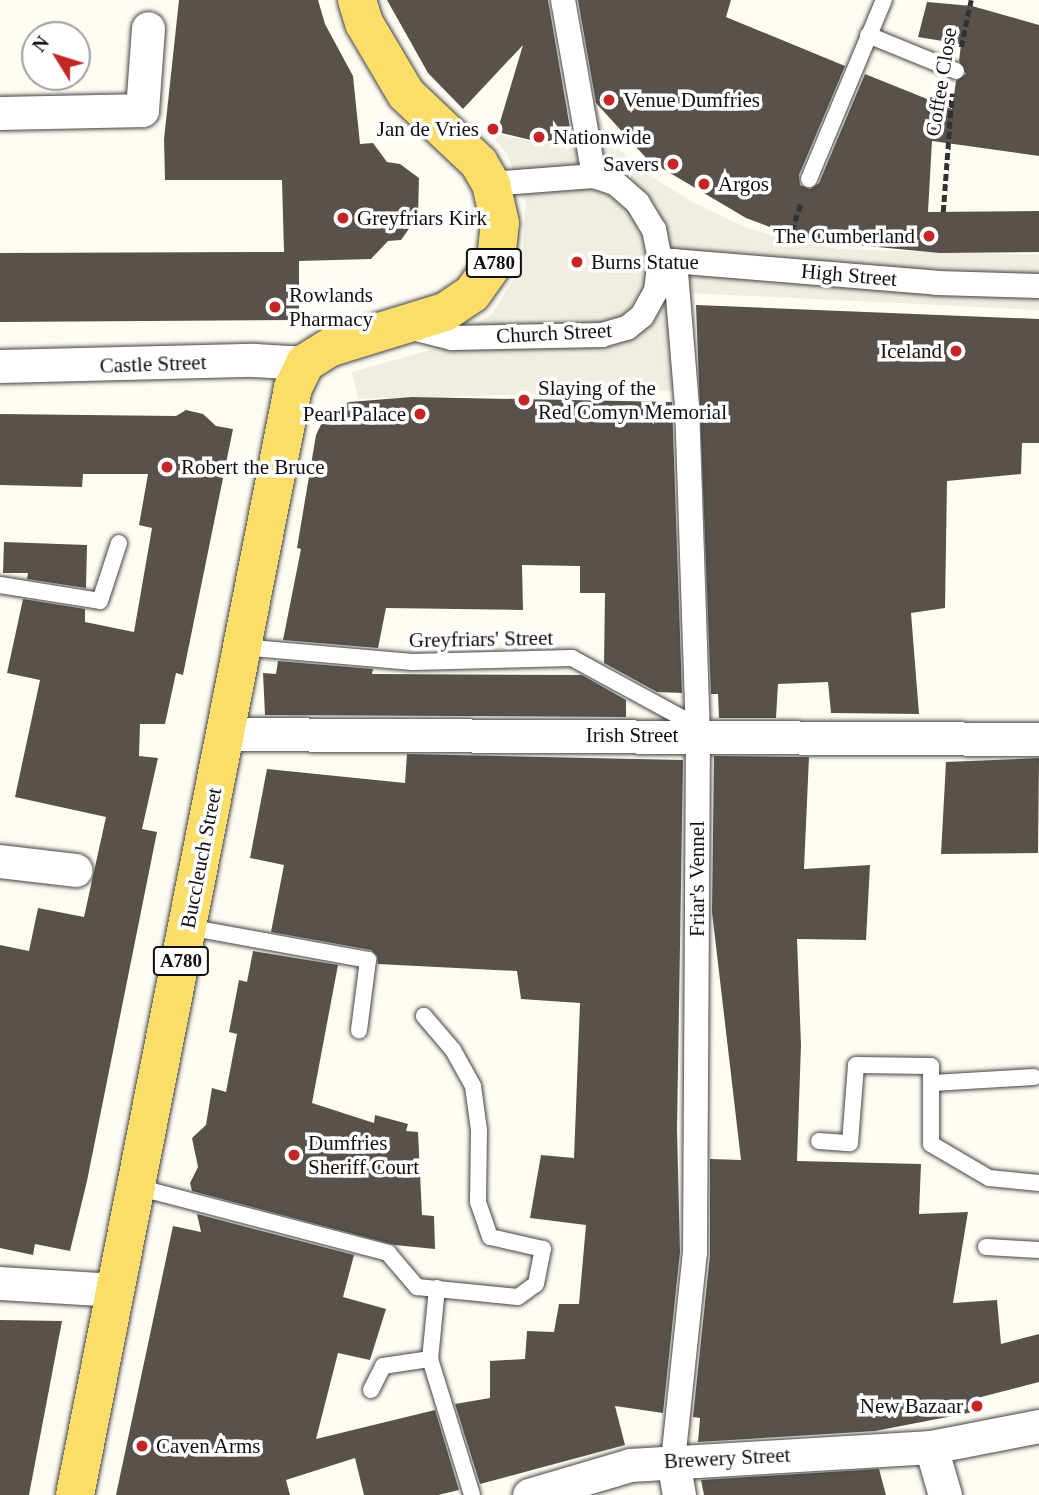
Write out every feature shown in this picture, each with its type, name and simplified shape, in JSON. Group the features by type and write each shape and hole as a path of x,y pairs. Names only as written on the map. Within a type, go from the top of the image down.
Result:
{"main road":[{"name":"A780","path":"305,363 331,347 445,312 472,294 496,260 500,223 491,184 479,163 406,94 360,12"},
{"name":"Buccleuch Street","path":"75,1495 285,427 293,388 305,363"}],"street":[{"path":"491,184 594,176 563,0"},
{"path":"0,113 142,110 148,29"},
{"name":"Friar's Vennel","path":"594,176 615,183 638,203 668,261 687,406 698,736 695,1253 673,1461 679,1495"},
{"name":"High Street","path":"668,261 937,283 1039,286"},
{"name":"Church Street","path":"404,326 452,338 602,335 627,328 642,316 668,261"},
{"name":"Castle Street","path":"0,366 254,360 305,363"},
{"name":"Irish Street","path":"225,734 1039,740"},
{"path":"0,861 75,870"},
{"path":"0,1283 116,1290"},
{"name":"Brewery Street","path":"529,1495 630,1465 931,1447 1039,1426"},
{"path":"931,1447 945,1495"}],"lane":[{"path":"809,179 884,0"},
{"path":"868,35 956,71"},
{"path":"0,585 100,601 119,543"},
{"name":"Greyfriars' Street","path":"241,647 412,662 572,658 682,718 698,736"},
{"path":"188,927 368,960 359,1030"},
{"path":"136,1187 388,1253 417,1287 518,1297 536,1284 543,1249 490,1237 478,1202 479,1130 473,1086 453,1050 425,1016"},
{"path":"819,1141 850,1143 856,1065 931,1066 931,1144 989,1178 1039,1183"},
{"path":"933,1083 1034,1077"},
{"path":"986,1247 1039,1250"},
{"path":"437,1289 430,1359 472,1495"},
{"path":"371,1390 383,1366 430,1359"}],"path":[{"name":"Coffee Close","path":"943,212 947,116 971,0"},
{"path":"779,268 809,179"}],"shaded area":[{"name":"Burns Statue","path":"581,63 607,137 639,169 696,204 749,229 838,249 1039,255 1039,310 687,293 692,390 358,399 352,372 434,349 492,314 521,267 526,203 507,154 488,132 539,143 569,142 576,136"}],"building":[{"path":"179,0 318,0 325,24 353,76 360,144 373,143 387,162 400,164 419,178 418,216 401,240 388,241 371,259 299,261 299,320 0,322 0,253 284,252 282,180 165,180 164,139"},
{"path":"387,0 548,0 571,134 567,139 539,142 497,132 523,45 463,109 428,73"},
{"path":"578,0 731,0 726,17 845,66 799,175 800,185 810,189 819,183 865,74 952,109 956,81 966,74 959,61 961,44 918,37 927,2 972,6 1039,25 1039,156 932,141 928,212 1039,211 1039,252 940,253 846,244 796,237 746,218 648,160 596,103"},
{"path":"696,305 1039,319 1039,443 1022,443 1021,474 947,481 945,608 911,613 919,714 831,713 828,682 778,684 776,718 719,718 718,694 711,694"},
{"path":"412,397 672,402 682,693 657,692 604,663 605,593 580,593 580,566 522,565 523,610 386,608 378,648 283,640 301,549 297,548 316,435 326,414 349,402"},
{"path":"186,410 203,414 216,426 233,429 183,675 176,673 165,724 140,724 139,756 158,758 142,829 157,832 87,1181 70,1251 35,1244 33,1255 0,1248 0,945 29,951 38,908 84,917 106,817 15,797 40,680 7,673 23,599 85,609 85,622 134,632 152,528 139,525 148,474 83,474 82,487 0,485 0,414 176,416"},
{"path":"4,542 87,545 86,588 27,579 28,573 3,573"},
{"path":"278,661 373,669 372,674 582,675 626,700 626,717 265,715 263,673 276,674"},
{"path":"407,754 683,760 677,1130 680,1252 663,1413 615,1406 625,1445 480,1484 455,1404 490,1398 490,1361 525,1359 527,1331 554,1332 559,1304 579,1304 586,1225 530,1218 541,1155 574,1158 580,1003 521,999 517,971 378,964 377,956 371,950 271,932 284,865 250,858 267,769 405,783"},
{"path":"714,756 809,757 804,869 870,865 866,940 797,939 801,1045 797,1161 921,1164 919,1214 968,1212 953,1303 997,1300 1001,1344 1039,1334 1039,1382 981,1397 984,1410 875,1431 698,1442 700,1418 693,1417 710,1255 710,1159 741,1160 712,912"},
{"path":"1039,758 1038,853 941,854 946,762"},
{"path":"253,951 338,965 312,1103 374,1123 375,1115 408,1124 406,1131 418,1132 422,1215 434,1216 435,1249 395,1245 192,1191 190,1183 198,1167 192,1138 206,1125 212,1088 226,1092 237,1034 229,1032 239,980 247,982"},
{"path":"197,1214 354,1255 343,1297 386,1309 370,1360 338,1353 316,1439 435,1410 459,1490 438,1495 364,1495 355,1458 286,1480 290,1495 116,1495 173,1226 201,1232"},
{"path":"0,1320 62,1321 29,1495 0,1495"},
{"path":"879,1469 886,1495 704,1495 701,1480"}],"place":[{"name":"Venue Dumfries","path":"609,100"},
{"name":"Jan de Vries","path":"493,129"},
{"name":"Nationwide","path":"539,137"},
{"name":"Savers","path":"673,164"},
{"name":"Argos","path":"704,184"},
{"name":"Greyfriars Kirk","path":"343,218"},
{"name":"The Cumberland","path":"929,236"},
{"name":"Burns Statue","path":"577,262"},
{"name":"Rowlands Pharmacy","path":"275,307"},
{"name":"Iceland","path":"956,351"},
{"name":"Slaying of the Red Comyn Memorial","path":"524,400"},
{"name":"Pearl Palace","path":"420,414"},
{"name":"Robert the Bruce","path":"167,467"},
{"name":"Dumfries Sheriff Court","path":"294,1155"},
{"name":"New Bazaar","path":"977,1406"},
{"name":"Caven Arms","path":"142,1446"}]}
